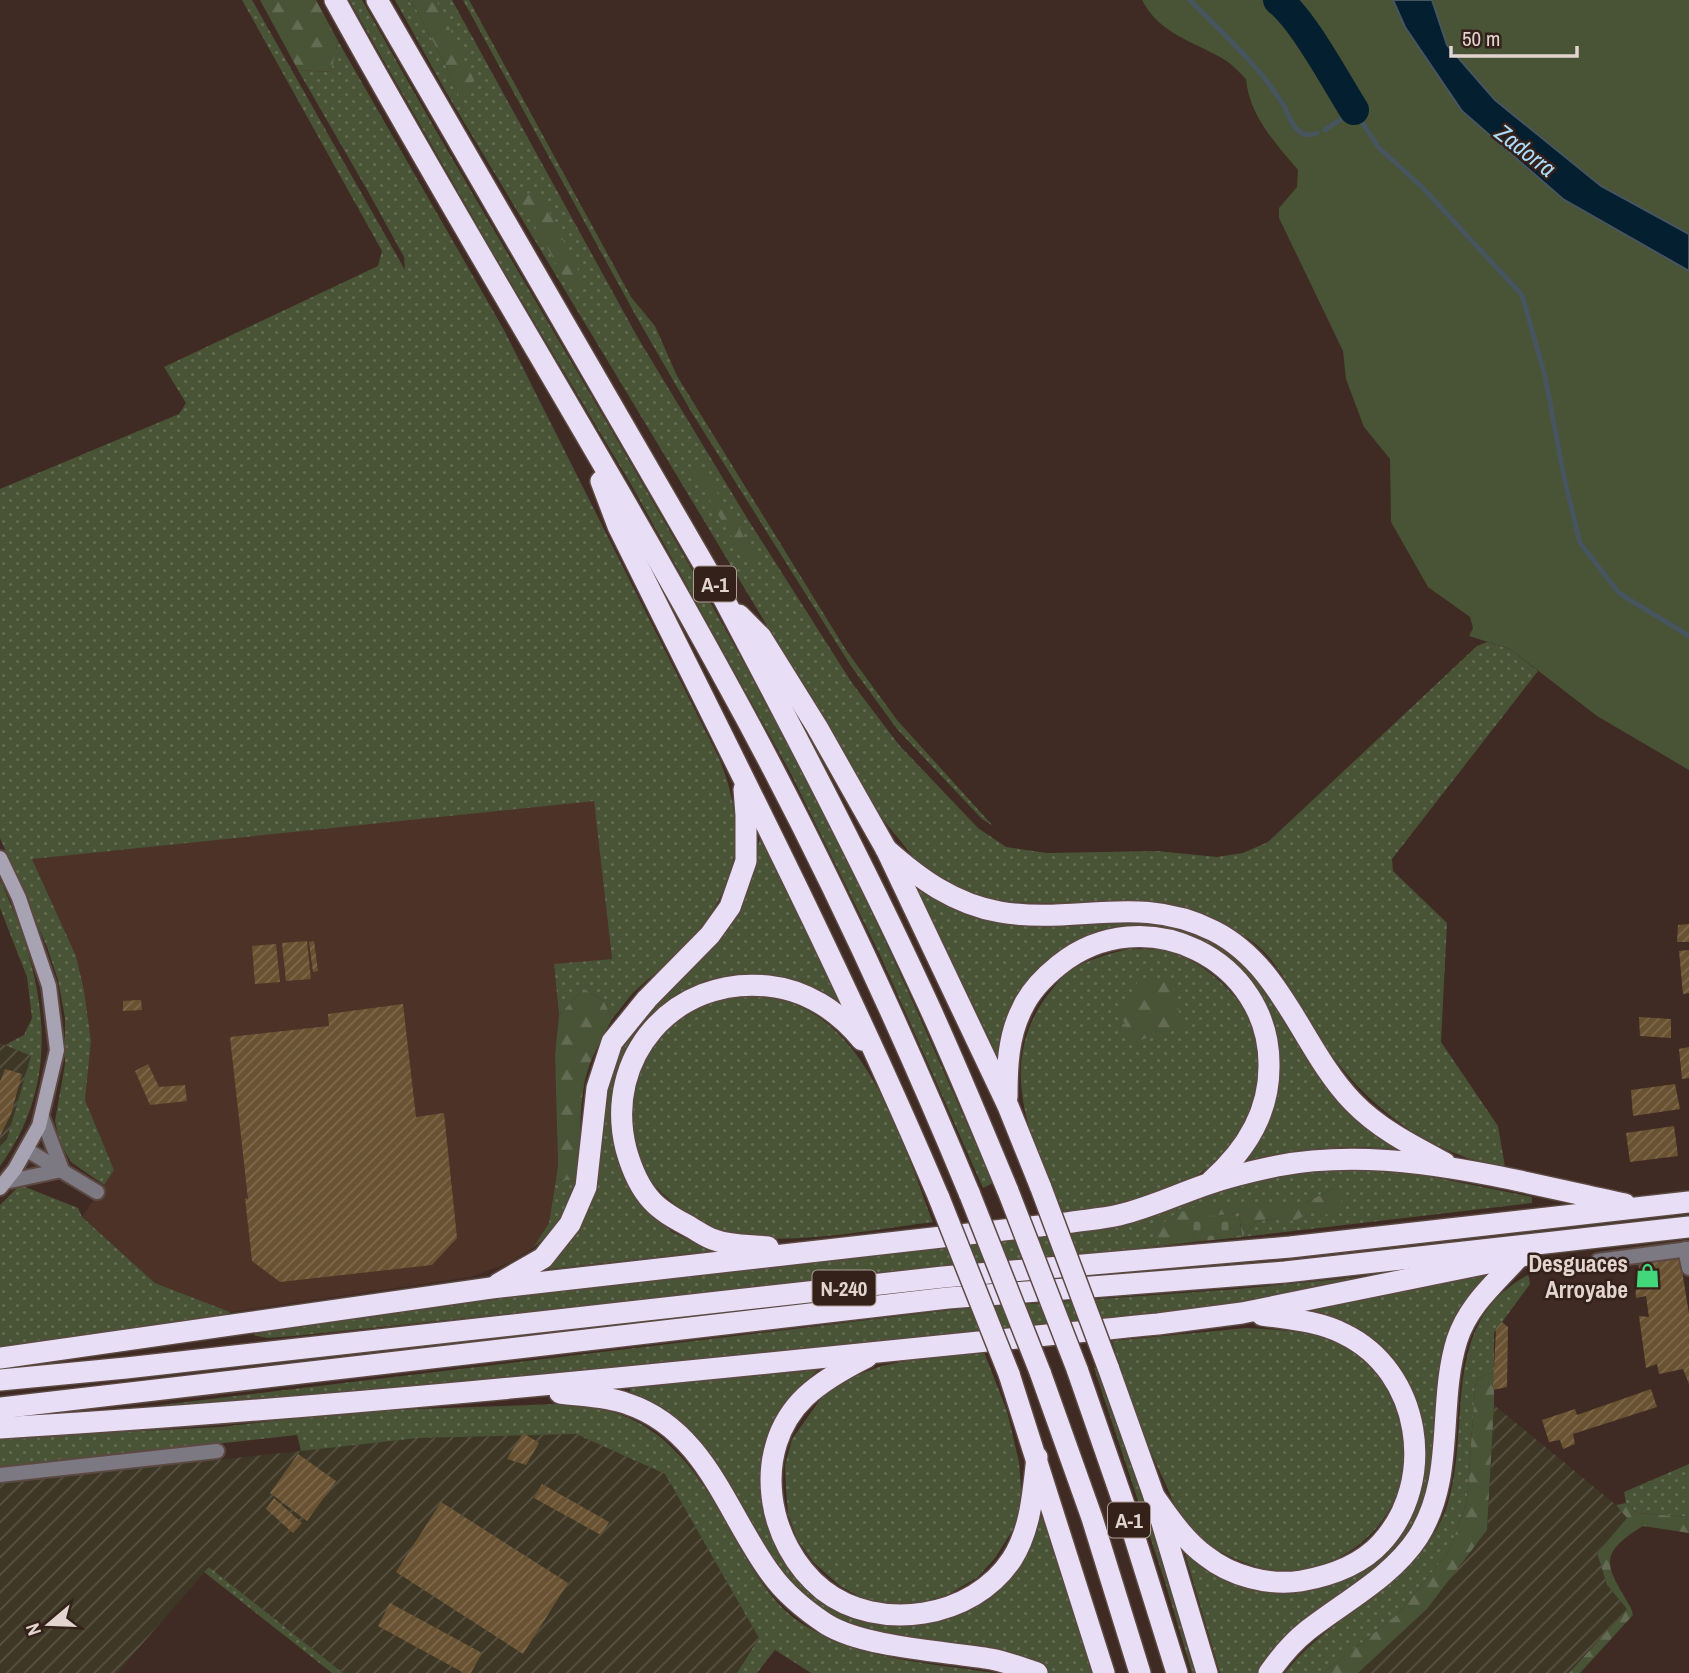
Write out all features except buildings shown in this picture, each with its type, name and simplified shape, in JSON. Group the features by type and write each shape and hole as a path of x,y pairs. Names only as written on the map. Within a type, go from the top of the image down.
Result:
{"highway":[{"name":"A-1","path":"335,0 657,557 804,829 887,1000 970,1195 1040,1372 1092,1518 1140,1673"},
{"name":"A-1","path":"377,0 725,601 836,813 916,978 1008,1191 1077,1369 1128,1516 1177,1673"},
{"path":"578,424 618,526 817,927 939,1198 1009,1374 1104,1673"},
{"path":"725,601 761,637 817,727 886,849 1007,1106 1041,1188 1154,1496 1207,1673"},
{"path":"491,1288 543,1258 570,1224 586,1186 597,1088 612,1042 647,999 710,935 730,906 746,861 743,776"},
{"path":"886,849 939,891 968,904 1001,912 1036,914 1147,911 1167,914 1216,932 1260,967 1325,1066 1353,1102 1382,1127 1460,1170"},
{"path":"1007,1106 1007,1074 1014,1030 1022,1008 1049,974 1067,959 1087,948 1130,937 1172,940 1192,947 1226,968 1239,981 1261,1017 1269,1058 1269,1079 1258,1122 1231,1163 1206,1184"},
{"path":"801,1252 716,1241 668,1214 651,1200 631,1167 623,1136 621,1103 630,1066 646,1037 691,998 718,988 751,984 779,987 812,998 847,1021 878,1060"},
{"path":"0,1358 491,1288 1120,1215 1206,1184 1280,1166 1326,1161 1396,1163 1460,1170 1644,1208"},
{"name":"N-240","path":"0,1380 930,1279 1290,1247 1689,1202"},
{"name":"N-240","path":"0,1408 948,1298 1285,1272 1689,1227"},
{"path":"0,1429 523,1389 648,1374 1158,1324 1242,1313 1517,1259 1573,1241"},
{"path":"1269,1673 1282,1655 1306,1632 1373,1583 1397,1562 1418,1538 1439,1484 1457,1340 1480,1297 1517,1259"},
{"path":"1154,1496 1180,1530 1206,1556 1234,1572 1264,1581 1287,1583 1338,1571 1360,1560 1380,1544 1396,1523 1410,1493 1415,1467 1415,1439 1410,1412 1401,1391 1385,1367 1356,1341 1322,1325 1242,1313"},
{"path":"879,1352 822,1383 803,1398 786,1422 771,1469 771,1494 777,1523 788,1548 823,1590 847,1604 902,1616 950,1607 971,1597 992,1581 1011,1560 1024,1532 1032,1501 1037,1457"},
{"path":"523,1389 601,1398 628,1404 655,1417 675,1431 708,1470 771,1574 790,1597 829,1626 859,1637 993,1660 1037,1673"}],"street":[{"path":"0,858 19,898 49,986 57,1050 42,1117 27,1150 2,1185"},
{"path":"42,1117 62,1170"},
{"path":"27,1150 97,1192"},
{"path":"2,1185 62,1170"},
{"path":"1598,1261 1687,1249 1689,1268"},
{"path":"0,1475 217,1451"}],"shaded area":[{"path":"594,800 612,959 554,965 559,1015 555,1055 558,1164 549,1223 533,1248 509,1263 471,1277 230,1312 155,1283 82,1217 114,1170 85,1100 91,1041 76,956 32,859"},
{"path":"0,1043 31,1056 7,1140 0,1146"},
{"path":"1494,1405 1616,1505 1627,1518 1597,1553 1607,1585 1627,1609 1569,1673 1358,1673 1427,1609 1487,1530"},
{"path":"576,1434 665,1474 759,1638 737,1673 343,1673 209,1567 117,1673 0,1673 0,1484 417,1438"}],"green space":[{"path":"242,0 252,0 405,270 404,257 298,70 330,72 338,41 504,330 720,760 734,811 734,857 719,900 705,921 682,950 632,994 612,1019 604,1001 584,989 559,1015 554,964 612,959 594,801 32,859 76,956 84,990 91,1041 85,1100 114,1170 104,1185 71,1162 60,1143 55,1121 65,1064 65,1018 58,980 47,947 0,838 0,489 179,414 186,403 164,367 378,266 382,251"},
{"path":"260,0 316,0 338,41 331,72 298,70"},
{"path":"349,0 362,0 748,670 851,869 993,1183 983,1188 880,955 791,774 633,488 492,251"},
{"path":"395,0 408,0 415,7 460,98 451,33 436,0 452,0 638,338 747,518 852,683 899,745 978,828 1006,847 1047,853 1157,851 1217,857 1243,853 1268,842 1477,646 1487,642 1510,649 1538,671 1392,859 1393,871 1447,923 1441,1042 1498,1126 1505,1167 1474,1160 1445,1149 1392,1117 1347,1074 1328,1050 1268,956 1249,939 1225,925 1202,915 1155,904 1024,903 983,899 949,884 925,868 907,850 880,816 849,769 779,646 446,92"},
{"path":"408,0 436,0 474,80 460,99 415,7"},
{"path":"463,0 469,0 631,297 655,326 677,376 846,650 897,720 993,826 982,819 897,729 851,666 692,413"},
{"path":"1142,0 1393,0 1405,27 1462,111 1563,199 1689,271 1689,770 1597,716 1510,649 1469,636 1473,628 1470,617 1428,587 1391,522 1390,459 1364,427 1346,379 1343,351 1279,218 1279,208 1297,187 1298,170 1272,139 1258,116 1252,105 1246,79 1225,60 1168,29 1149,12"},
{"path":"1432,0 1689,0 1689,234 1601,186 1495,100 1447,45"},
{"path":"539,191 582,278 580,289 562,274 518,196"},
{"path":"699,468 729,509 759,566 755,568 729,533 693,471"},
{"path":"760,837 842,1004 794,984 755,975 729,976 690,990 612,1110 613,1137 621,1168 634,1192 651,1213 672,1232 713,1251 541,1270 570,1243 583,1219 602,1102 624,1037 752,875"},
{"path":"0,880 28,952 37,988 41,1061 34,1097 21,1132 0,1166 0,1146 7,1139 31,1056 5,1045 24,1035 32,1018 27,977 0,908"},
{"path":"918,890 955,909 988,920 1136,919 1204,935 1234,953 1256,975 1381,1138 1396,1149 1321,1149 1247,1161 1270,1118 1276,1099 1280,1068 1269,1015 1221,956 1103,933 1076,943 1053,958 1018,999 1003,1028 999,1059"},
{"path":"1128,949 1161,950 1180,955 1208,971 1232,994 1250,1020 1257,1036 1258,1067 1254,1103 1246,1125 1233,1145 1197,1175 1155,1194 1064,1214 1036,1149 1026,1115 1021,1081 1024,1043 1039,1008 1064,975 1089,961"},
{"path":"1139,979 1165,979 1175,992 1182,1027 1131,1043 1121,1013"},
{"path":"584,989 604,1001 612,1019 593,1056 585,1080 576,1181 556,1179 558,1164 555,1055 559,1015"},
{"path":"752,995 778,999 803,1008 828,1024 850,1046 885,1102 933,1222 820,1237 759,1238 733,1235 695,1219 651,1181 638,1156 632,1116 634,1094 648,1054 659,1036 690,1010 720,1000"},
{"path":"1348,1167 1408,1172 1532,1197 1532,1203 1242,1237 1256,1222 1269,1219 1294,1220 1310,1213 1334,1188 1305,1203 1256,1204 1155,1231 1161,1246 294,1336 267,1338 253,1335 275,1329 647,1279 1127,1221 1262,1179"},
{"path":"556,1179 576,1181 561,1219 533,1248 549,1223"},
{"path":"20,1185 78,1208 82,1217 155,1283 230,1312 227,1316 0,1347 0,1205"},
{"path":"1334,1188 1343,1198 1333,1215 1310,1213 1294,1221 1268,1219 1256,1222 1242,1237 1239,1213 1192,1219 1194,1242 1161,1246 1154,1231 1171,1216 1204,1203 1305,1203"},
{"path":"1239,1213 1242,1237 1194,1242 1191,1218"},
{"path":"1490,1271 1461,1309 1430,1495 1400,1549 1262,1673 1220,1673 1185,1554 1226,1580 1258,1589 1314,1587 1414,1507 1426,1461 1423,1423 1413,1392 1396,1368 1348,1325 1310,1311"},
{"path":"1528,1275 1530,1284 1494,1333 1494,1372 1478,1378 1475,1386 1467,1502 1449,1551 1398,1614 1323,1673 1285,1673 1327,1632 1396,1578 1417,1557 1434,1534 1447,1506 1454,1475 1463,1378 1469,1348 1481,1320 1499,1295"},
{"path":"1370,1276 1371,1279 1165,1317 343,1396 164,1409 161,1405 959,1309 1238,1289"},
{"path":"1246,1328 1304,1333 1346,1346 1372,1368 1387,1390 1397,1413 1404,1440 1405,1459 1397,1493 1386,1516 1369,1536 1350,1551 1327,1563 1303,1569 1277,1570 1251,1565 1220,1552 1193,1531 1179,1514 1150,1450 1112,1341"},
{"path":"984,1352 1007,1411 1019,1462 1022,1499 1014,1528 995,1558 978,1577 949,1594 914,1605 873,1604 840,1586 813,1562 797,1539 788,1514 786,1488 785,1465 792,1439 822,1397 845,1380 881,1366"},
{"path":"1100,1367 1124,1432 1201,1673 1192,1673 1165,1582 1094,1368"},
{"path":"818,1370 796,1391 777,1419 762,1484 765,1514 772,1538 784,1560 850,1614 878,1624 908,1625 952,1618 977,1604 1035,1529 1043,1514 1093,1673 1050,1673 838,1622 796,1590 780,1570 705,1448 675,1421 630,1392 630,1387"},
{"path":"1494,1372 1487,1530 1427,1609 1358,1673 1323,1673 1398,1614 1449,1551 1467,1502 1475,1386 1478,1378"},
{"path":"557,1404 591,1407 634,1420 673,1448 704,1486 767,1590 782,1608 801,1623 846,1645 870,1652 920,1663 995,1673 811,1673 775,1650 757,1673 737,1673 759,1638 665,1474 576,1434 418,1438 301,1451 297,1435 0,1468 0,1438 220,1427 360,1411"},
{"path":"1689,1464 1689,1517 1637,1513 1626,1503 1624,1492"},
{"path":"1626,1503 1637,1513 1689,1517 1689,1533 1643,1526 1617,1546 1610,1563 1612,1572 1633,1615 1580,1673 1569,1673 1627,1609 1607,1585 1597,1553 1627,1518 1616,1505"},
{"path":"209,1567 343,1673 332,1673 204,1572"}],"water":[{"name":"Zadorra","path":"1393,0 1432,0 1447,45 1495,100 1601,186 1689,234 1689,271 1563,199 1462,111 1405,27"}],"waterway":[{"path":"1190,0 1263,77 1296,128 1306,135 1317,133"},
{"path":"1278,0 1308,36 1354,110"},
{"path":"1325,130 1354,110 1379,148 1422,187 1522,295 1545,376 1564,477 1580,543 1619,593 1689,636"}],"place":[{"name":"Desguaces Arroyabe","path":"1648,1276"}]}
